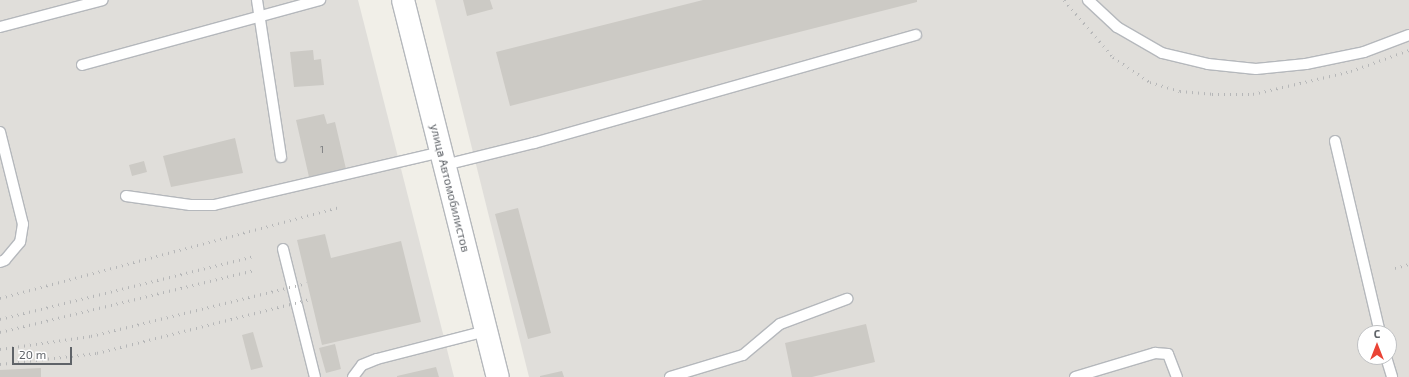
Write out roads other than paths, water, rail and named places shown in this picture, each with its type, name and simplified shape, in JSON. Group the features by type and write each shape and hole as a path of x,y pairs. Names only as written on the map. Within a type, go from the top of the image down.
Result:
{"street":[{"name":"улица Автомобилистов","path":"403,0 498,377"}],"lane":[{"path":"0,27 103,0"},
{"path":"257,0 281,157"},
{"path":"82,64 320,0"},
{"path":"1088,0 1117,27 1162,53 1208,64 1256,69 1306,64 1364,52 1409,35"},
{"path":"126,196 190,205 214,205 443,159 542,141 916,35"},
{"path":"0,132 23,224 20,242 5,260 0,262"},
{"path":"1335,142 1378,325"},
{"path":"283,249 315,377"},
{"path":"670,377 743,355 780,324 847,299"},
{"path":"353,377 362,365 377,359 486,331"},
{"path":"1075,377 1155,353 1168,354 1177,377"},
{"path":"1388,365 1392,377"}],"railway":[{"path":"1064,0 1113,57 1150,82 1180,91 1212,94 1253,94 1351,71 1409,50"},
{"path":"0,298 340,207"},
{"path":"0,319 251,257"},
{"path":"1395,268 1409,264"},
{"path":"0,332 255,270"},
{"path":"0,349 91,336 307,283"},
{"path":"0,364 97,353 311,299"}]}
